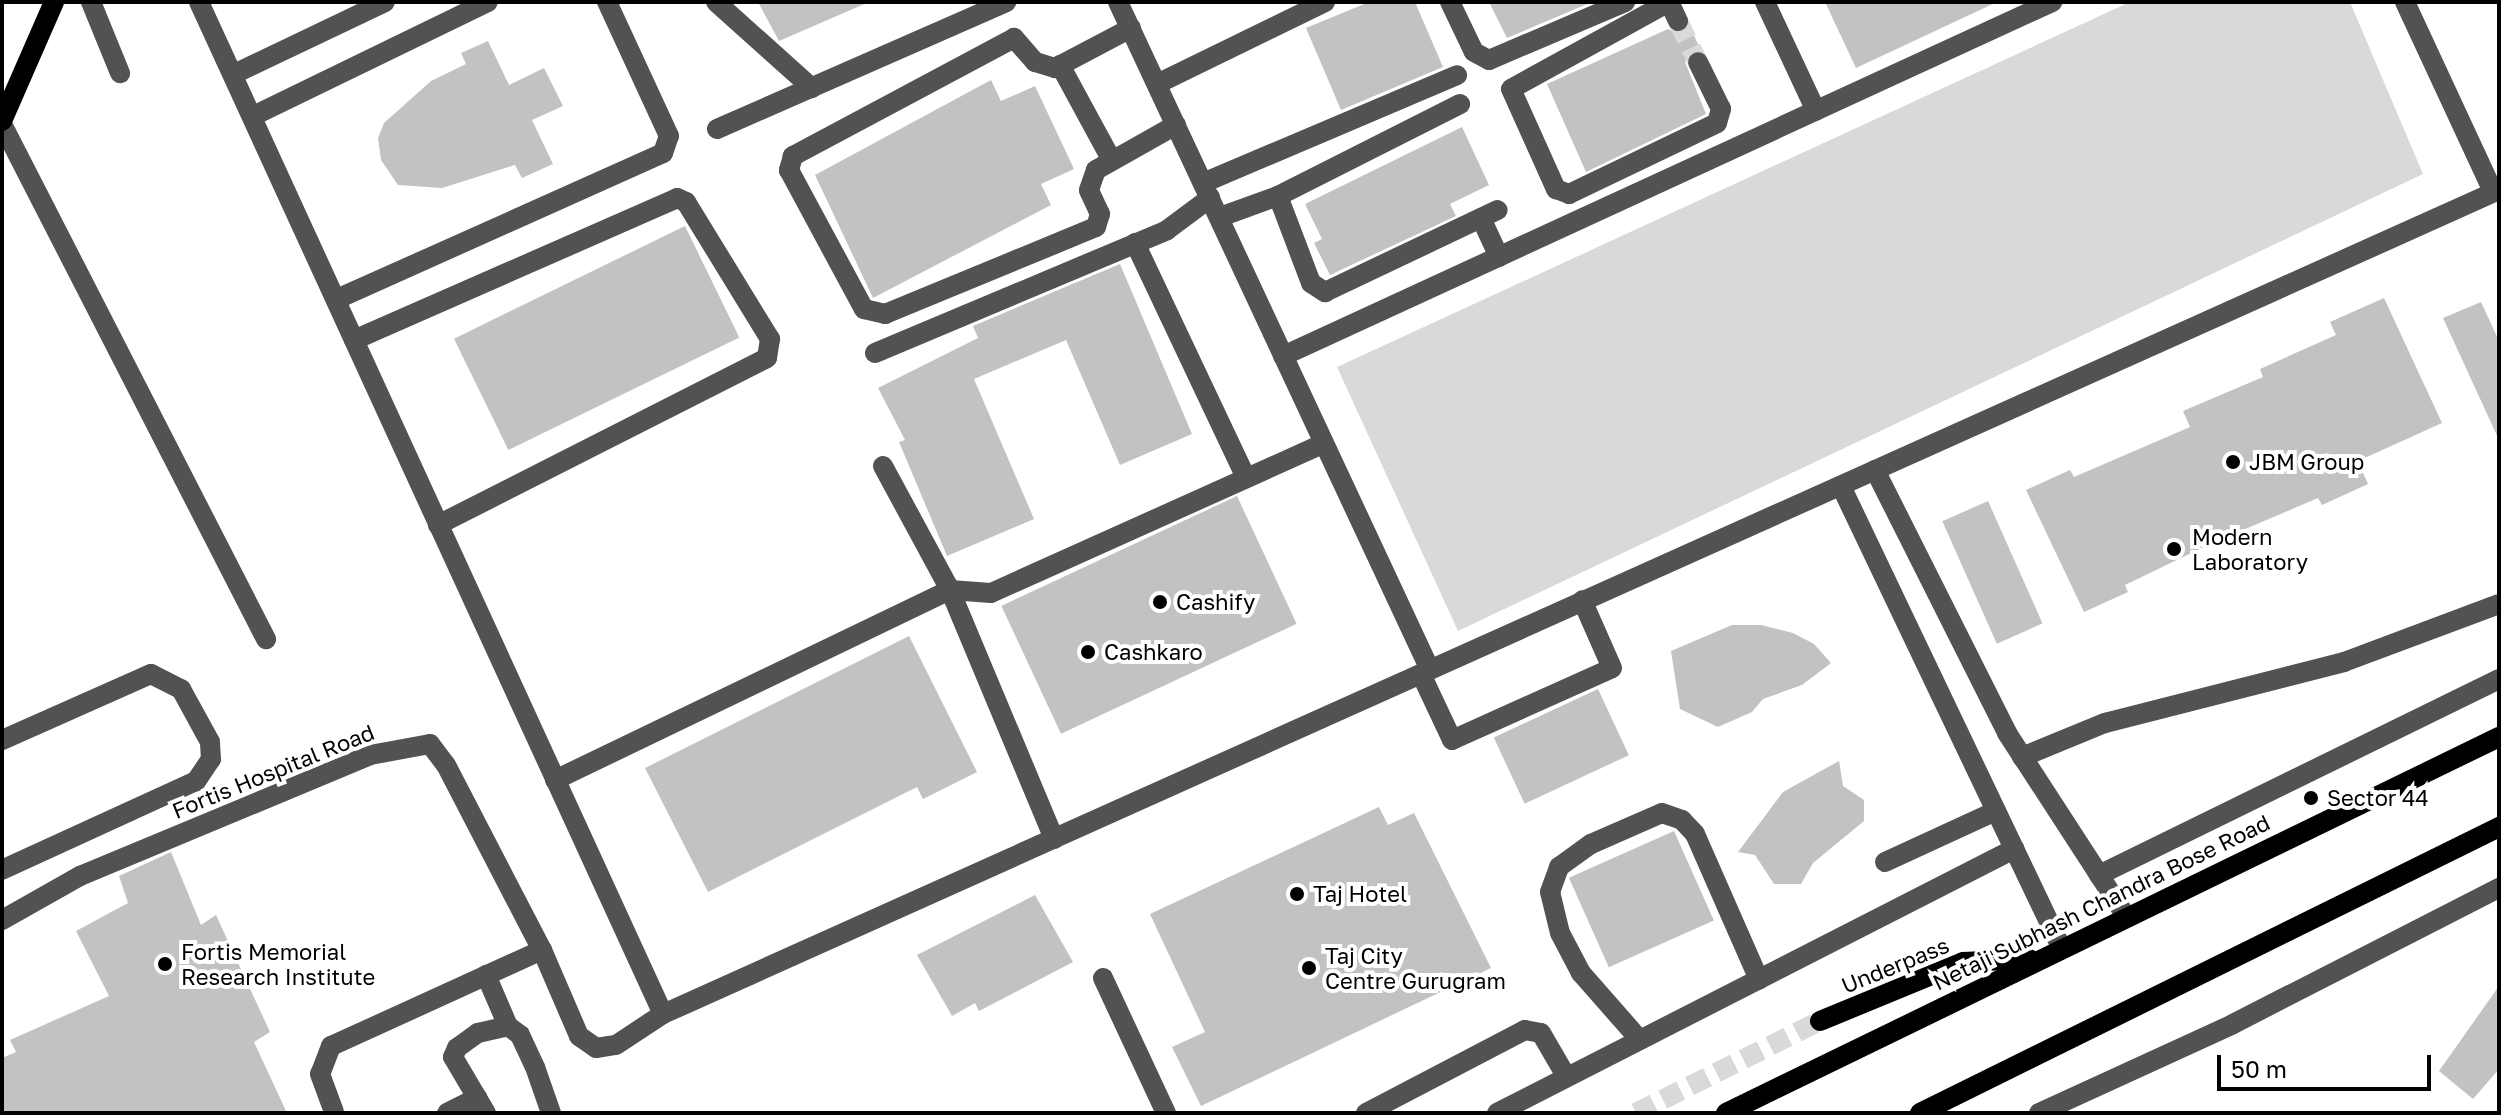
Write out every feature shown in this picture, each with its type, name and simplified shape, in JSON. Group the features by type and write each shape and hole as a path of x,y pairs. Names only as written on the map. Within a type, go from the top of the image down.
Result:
{"main road":[{"path":"2,122 54,2"},
{"name":"Netaji Subhash Chandra Bose Road","path":"1726,1113 2061,947 2499,737"},
{"path":"1920,1113 2499,827"},
{"name":"Underpass","path":"1820,1021 1963,962 2037,959"}],"street":[{"path":"91,2 120,73"},
{"path":"199,2 663,1014"},
{"path":"234,74 385,2"},
{"path":"253,116 488,2"},
{"path":"337,299 663,153 669,136 607,2"},
{"path":"716,2 812,88"},
{"path":"717,129 1006,2"},
{"path":"1118,2 1283,356 1426,672 1452,740 1612,668 1582,600"},
{"path":"1157,84 1325,2"},
{"path":"1450,2 1474,52 1489,60 1625,2"},
{"path":"1678,21 1669,2 1511,89 1556,189 1569,194 1717,123 1721,109 1698,62"},
{"path":"1765,2 1816,111"},
{"path":"1283,356 2050,2"},
{"path":"334,1112 320,1074 331,1046 542,950 579,1036 596,1048 616,1045 663,1014 2496,191 2405,2"},
{"path":"1131,28 1047,69 1014,38 793,156 789,170 864,309 885,314 1096,227 1100,214 1089,190 1091,177 1111,159 1176,125"},
{"path":"1060,65 1111,159"},
{"path":"875,353 1167,230 1206,190 1457,75"},
{"path":"1220,217 1278,196 1460,104"},
{"path":"2,122 266,639"},
{"path":"1278,196 1311,283 1325,292 1490,214 1499,257"},
{"path":"354,340 677,198 686,202 770,339 767,358 438,525"},
{"path":"1135,243 1246,478"},
{"path":"555,780 950,590 991,593 1322,444"},
{"path":"883,466 950,590 1054,839"},
{"path":"1875,470 2022,757 2126,916"},
{"path":"1841,486 2061,947"},
{"path":"2022,757 2105,723 2344,662 2499,604"},
{"path":"2,740 151,674 181,689 210,742 211,759 196,781 2,870"},
{"path":"2099,875 2499,679"},
{"name":"Fortis Hospital Road","path":"2,920 80,876 370,755 430,744 446,765 542,950"},
{"path":"1885,862 1996,811"},
{"path":"1639,1039 1581,973 1560,933 1550,892 1559,867 1591,844 1662,813 1682,820 1695,834 1759,980"},
{"path":"1497,1113 2014,849"},
{"path":"2039,1113 2233,1024 2499,888"},
{"path":"486,975 508,1026 520,1035 551,1113"},
{"path":"1103,978 1166,1113"},
{"path":"447,1113 481,1105 457,1067 457,1048 478,1033 508,1026"},
{"path":"1366,1113 1525,1030 1541,1033 1566,1076"}],"shaded area":[{"path":"2130,2 2350,2 2423,174 1458,631 1337,367"}],"building":[{"path":"758,2 869,2 779,41"},
{"path":"1369,2 1415,2 1443,67 1341,110 1306,28"},
{"path":"1489,2 1592,2 1507,38"},
{"path":"1825,2 1997,2 1856,68"},
{"path":"1690,26 1700,49 1692,51 1685,62 1706,114 1586,172 1547,84 1668,29 1678,34"},
{"path":"488,41 509,85 544,68 563,106 532,120 553,164 522,178 515,165 442,188 398,185 381,160 378,138 384,123 431,81 466,64 461,53"},
{"path":"991,80 1001,101 1035,86 1074,169 1041,184 1051,205 873,298 815,175"},
{"path":"1462,127 1489,185 1450,204 1456,216 1330,275 1314,243 1322,239 1305,204"},
{"path":"685,226 739,337 508,450 454,339"},
{"path":"1120,264 1192,434 1120,465 1066,340 974,379 1034,519 947,556 899,442 905,440 878,388 978,338 973,326"},
{"path":"2384,298 2442,423 2358,461 2368,484 2322,505 2318,498 2208,545 2125,585 2128,592 2084,612 2026,490 2070,470 2074,477 2190,427 2183,411 2263,377 2260,369 2336,335 2330,322"},
{"path":"2481,302 2499,341 2499,440 2443,318"},
{"path":"1237,496 1297,624 1061,734 1001,606"},
{"path":"1988,501 2043,623 1997,644 1942,521"},
{"path":"1732,625 1761,625 1793,633 1814,644 1831,663 1802,685 1763,699 1752,712 1718,727 1680,709 1671,651"},
{"path":"909,636 977,772 923,799 917,787 708,892 645,768"},
{"path":"1598,689 1629,755 1525,804 1494,738"},
{"path":"1839,761 1843,786 1864,800 1864,821 1813,863 1801,884 1774,884 1755,855 1738,852 1783,792"},
{"path":"1379,807 1388,825 1414,813 1491,968 1201,1106 1172,1047 1205,1032 1150,914"},
{"path":"1674,831 1714,921 1609,967 1569,878"},
{"name":"Fortis Memorial Research Institute","path":"171,852 201,925 216,915 270,1032 254,1042 287,1113 2,1113 2,1058 16,1052 10,1040 109,996 76,931 128,903 119,876"},
{"path":"1035,895 1073,962 979,1011 975,1003 952,1016 917,955"},
{"path":"2499,986 2499,1069 2473,1099 2439,1071"}],"tunnel":[{"path":"1678,21 1698,62"},
{"path":"1636,1113 1820,1021"}],"place":[{"name":"JBM Group","path":"2233,462"},
{"name":"Modern Laboratory","path":"2174,549"},
{"name":"Cashify","path":"1160,602"},
{"name":"Cashkaro","path":"1088,652"},
{"name":"Sector 44","path":"2311,798"},
{"name":"Taj Hotel","path":"1297,894"},
{"name":"Fortis Memorial Research Institute","path":"165,964"},
{"name":"Taj City Centre Gurugram","path":"1309,968"}]}
